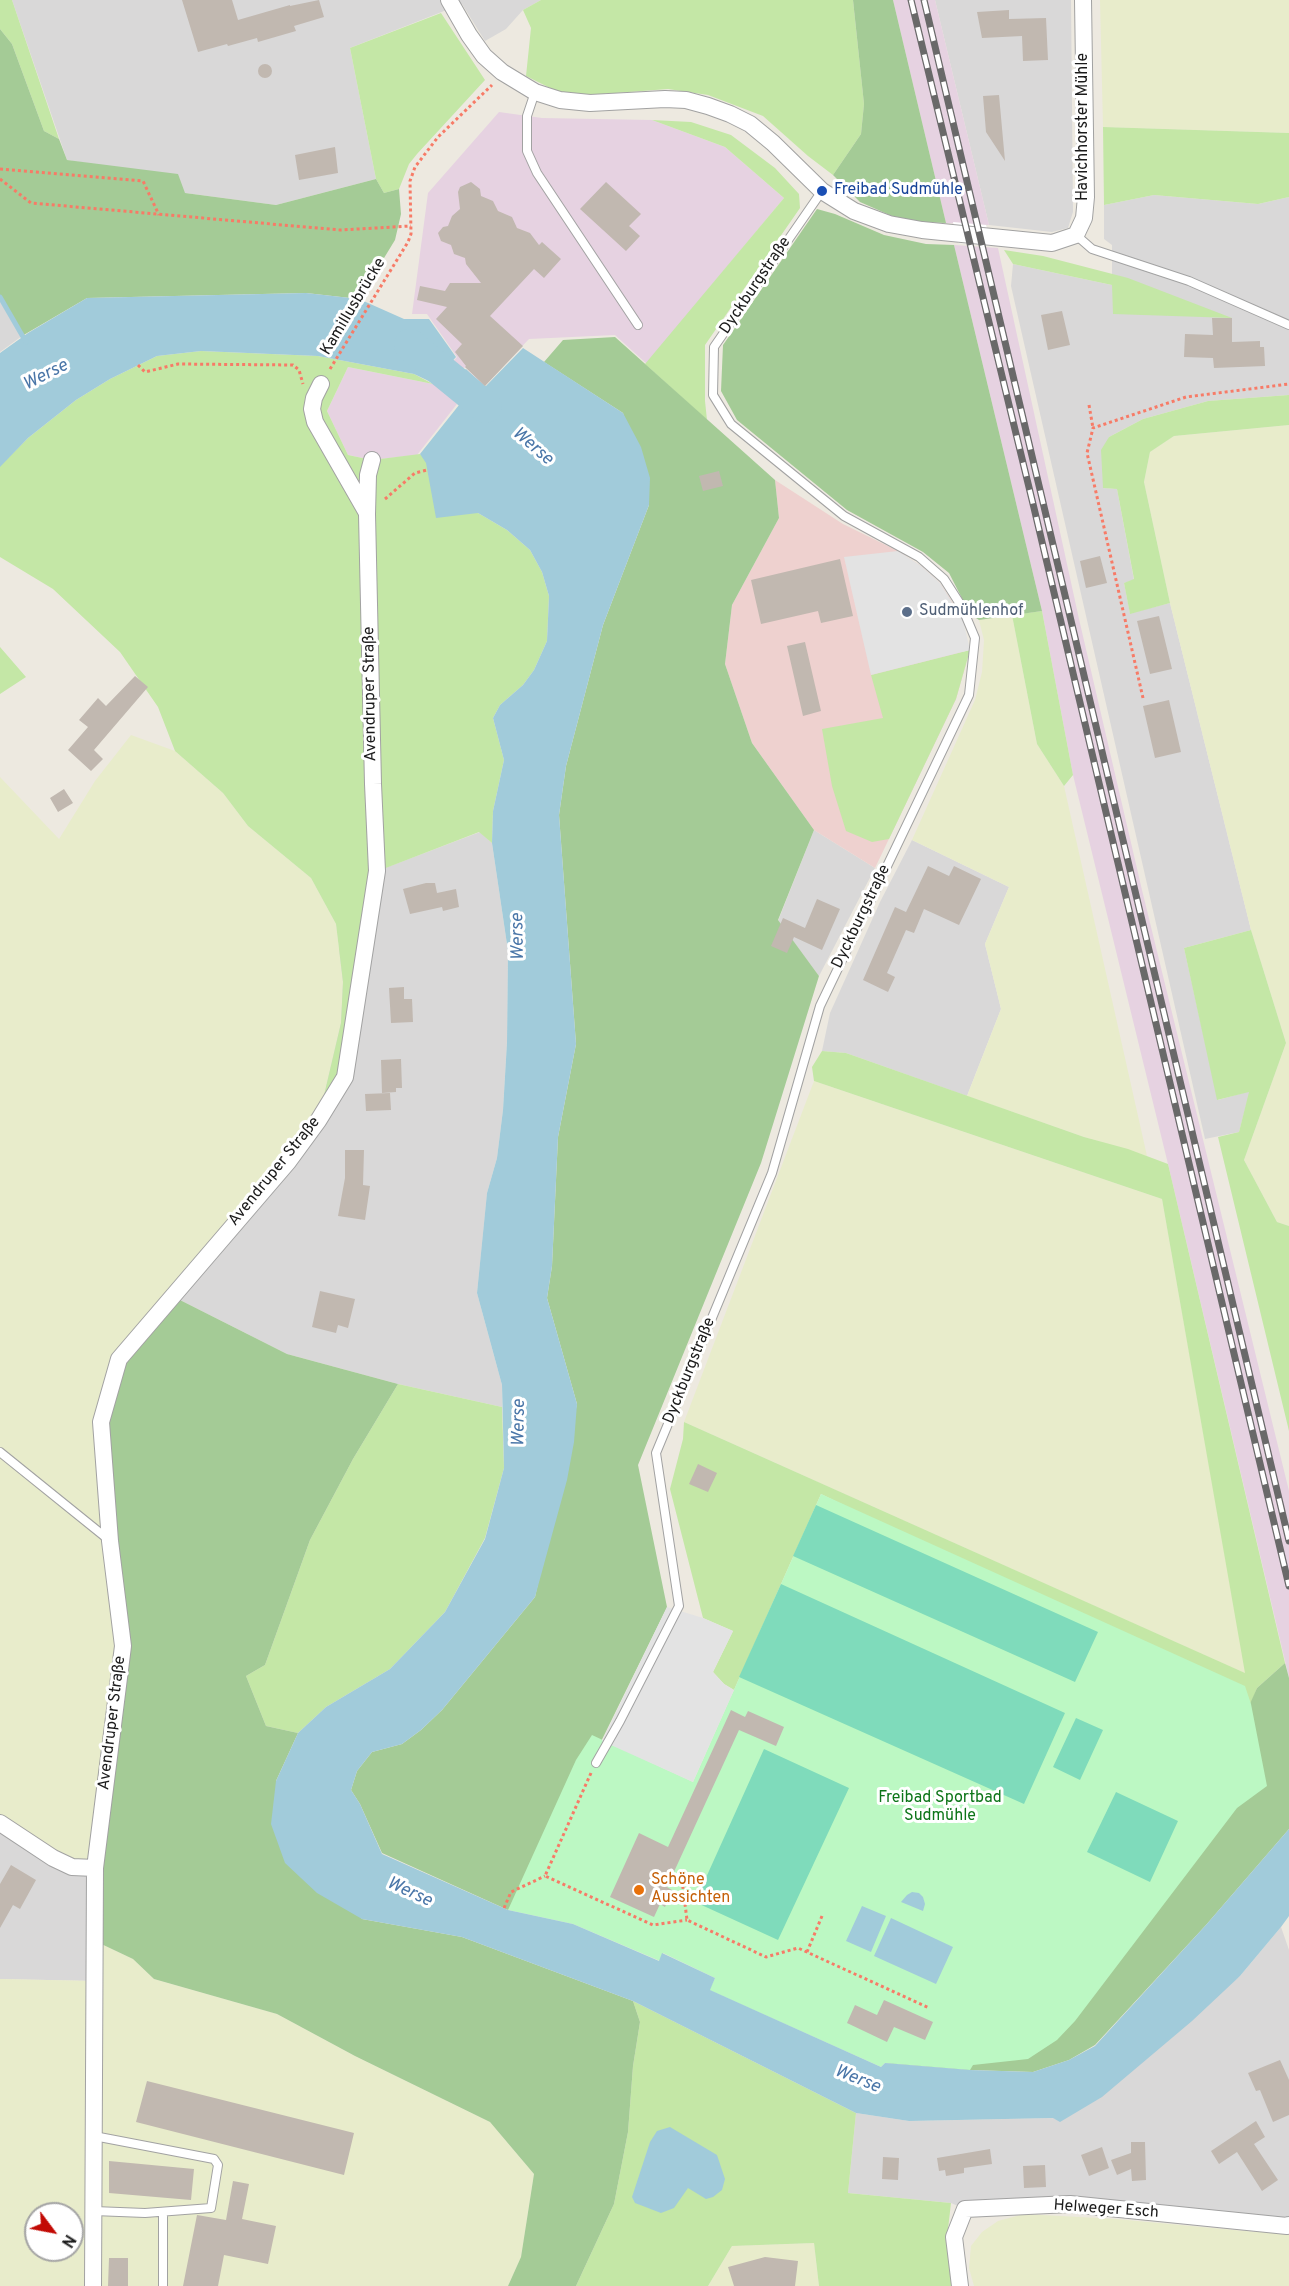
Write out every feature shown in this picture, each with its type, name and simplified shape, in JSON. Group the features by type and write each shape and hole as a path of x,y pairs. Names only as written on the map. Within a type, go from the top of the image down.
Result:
{"street":[{"path":"448,0 484,56 502,72 535,92 560,100 590,103 686,100 730,114 750,124 773,143 822,191 854,211 889,224 922,230 1052,243 1076,235"},
{"name":"Havichhorster Mühle","path":"1076,235 1084,218 1086,197 1083,0"},
{"path":"312,409 314,398 321,384"},
{"name":"Avendruper Straße","path":"93,2286 95,1868 123,1646 110,1540 101,1422 119,1359 288,1162 318,1121 345,1077 378,871 373,784 367,514 315,422 312,409"},
{"path":"367,514 368,476 372,460"},
{"path":"0,1823 53,1858 72,1867 95,1868"},
{"name":"Helweger Esch","path":"960,2286 954,2237 965,2209 1070,2204 1289,2225"}],"lane":[{"path":"535,92 526,116 527,151 537,173 638,325"},
{"name":"Dyckburgstraße","path":"596,1763 679,1606 656,1453 772,1173 820,1006 969,695 975,638 962,607 944,579 919,557 844,516 731,424 713,395 714,347 822,191"},
{"path":"1076,235 1092,249 1189,281 1289,325"},
{"path":"0,1452 110,1540"},
{"path":"94,2136 214,2159 218,2165 211,2208 145,2213 94,2211"},
{"path":"163,2212 163,2286"}],"path":[{"path":"0,179 30,204 340,230 411,226 410,181 415,167 438,137 492,86 502,72"},
{"path":"0,169 143,181 159,215"},
{"name":"Kamillusbrücke","path":"321,384 408,242 411,226"},
{"path":"138,365 145,372 178,364 293,365 299,370 306,397 312,409"},
{"path":"1093,428 1186,397 1289,384"},
{"path":"1089,405 1093,428 1087,453 1143,698"},
{"path":"367,514 415,473 428,470"},
{"path":"504,1908 511,1892 545,1876 596,1763"},
{"path":"545,1876 653,1925 687,1920 766,1957 798,1948 929,2008"},
{"path":"682,1880 687,1920"},
{"path":"807,1952 822,1916"}],"shaded area":[{"path":"12,0 541,0 523,10 506,29 485,41 462,4 350,48 376,179 276,205 185,193 116,168 67,160"},
{"path":"893,0 935,0 989,225 946,223"},
{"path":"935,0 1071,0 1073,212 1068,228 1052,232 989,225"},
{"path":"499,112 542,118 652,120 725,147 784,198 647,364 615,335 529,339 484,386 465,367 443,390 457,404 417,455 372,460 348,455 327,411 348,367 433,384 457,357 427,314 412,314 428,193"},
{"path":"1154,195 1258,204 1289,197 1289,395 1208,401 1143,419 1109,437 1103,488 1117,489 1134,580 1124,583 1130,613 1170,603 1251,930 1184,948 1218,1100 1250,1091 1239,1132 1205,1139 1011,286 1013,264 1112,285 1112,245 1104,239 1104,205"},
{"path":"954,245 998,248 1079,619 1142,890 1289,1491 1289,1678 1168,1164 1073,775 1042,611"},
{"path":"0,295 22,336 0,352"},
{"path":"775,480 843,524 898,551 921,566 940,583 953,603 966,664 956,699 875,868 814,830 752,743 725,664 732,605 779,518"},
{"name":"Sudmühlenhof","path":"898,551 921,566 940,583 963,620 970,650 871,675 844,557"},
{"path":"814,830 875,868 819,976 778,921"},
{"path":"480,832 492,843 508,951 507,1042 503,1110 497,1158 487,1193 477,1293 502,1385 502,1407 398,1384 287,1354 172,1296 377,871"},
{"path":"912,840 1009,887 985,944 1001,1009 967,1096 846,1053 822,1051 830,1013 880,902"},
{"path":"667,1607 703,1618 733,1631 713,1672 724,1684 734,1690 693,1782 602,1741"},
{"path":"0,1821 95,1868 95,1981 0,1979"},
{"path":"1281,1927 1289,1950 1289,2225 1070,2204 965,2209 951,2203 848,2193 856,2113 909,2121 1054,2118 1060,2121 1240,1976"}],"green space":[{"path":"0,0 12,0 59,139 44,131 12,44 0,29"},
{"path":"541,0 853,0 864,104 861,134 833,175 763,116 708,95 668,89 590,95 558,92 526,76 531,28 523,10"},
{"path":"853,0 893,0 946,223 920,222 894,217 860,202 833,175 861,134 864,104"},
{"path":"1100,0 1289,0 1289,133 1103,127"},
{"path":"441,13 485,80 409,164 399,189 384,193 376,179 350,48"},
{"path":"0,29 12,44 44,131 59,139 67,160 178,174 185,193 276,205 376,179 384,193 399,189 401,214 395,240 359,299 306,293 87,298 22,336 0,295"},
{"path":"652,120 691,122 731,135 775,168 799,194 800,208 705,345 707,420 645,364 784,198 725,147"},
{"path":"1103,127 1289,133 1289,197 1258,204 1154,195 1104,205"},
{"path":"817,209 835,214 884,235 926,244 954,245 1042,611 979,620 970,614 949,573 923,552 847,510 737,420 721,391 723,345"},
{"path":"1004,250 1043,256 1128,278 1232,318 1113,314 1112,285 1013,264"},
{"path":"615,337 775,480 779,518 732,605 725,664 752,743 814,830 778,920 819,976 761,1163 638,1465 667,1607 564,1817 583,1865 508,1910 382,1853 360,1804 351,1790 357,1771 372,1752 402,1744 421,1730 442,1710 535,1597 577,1404 547,1298 552,1266 558,1137 576,1044 559,815 566,766 603,625 649,505 623,413 544,362 563,340"},
{"path":"201,351 318,356 414,374 433,384 348,367 327,411 348,455 372,460 420,454 478,513 507,530 530,550 542,572 549,596 547,641 534,670 523,685 500,705 493,718 504,760 493,811 492,843 479,832 378,871 345,1077 318,1121 341,1023 343,982 336,924 311,878 248,826 223,793 175,751 158,707 120,652 53,589 0,557 0,466 28,438 76,400 110,379 157,356"},
{"path":"1289,395 1289,425 1174,436 1150,452 1144,482 1170,603 1130,614 1124,583 1134,579 1117,489 1103,488 1101,450 1109,437 1143,419 1208,401"},
{"path":"1289,425 1289,1226 1277,1222 1244,1160 1286,1043 1251,930 1170,603 1144,482 1150,452 1174,436"},
{"path":"1042,611 1073,775 1064,786 1037,744 1012,615"},
{"path":"1012,615 1037,744 1064,786 1147,1156 1084,1137 967,1096 1001,1009 985,944 1009,887 912,840 975,700 982,672 984,640 979,620"},
{"path":"0,647 26,677 0,694"},
{"path":"970,650 956,699 889,839 872,842 846,831 832,786 822,729 883,718 871,675"},
{"path":"131,735 175,751 223,793 248,826 311,878 336,924 343,982 341,1023 318,1121 172,1296 95,1868 72,1867 0,1821 0,777 59,839 95,781"},
{"path":"1251,930 1286,1043 1244,1160 1277,1222 1289,1226 1289,1431 1218,1137 1239,1132 1249,1092 1217,1100 1184,948"},
{"path":"822,1051 846,1053 1084,1137 1128,1149 1168,1164 1285,1663 1257,1688 1251,1704 821,1494 734,1690 724,1684 713,1672 733,1631 703,1618 670,1489 683,1439 684,1422 1245,1673 1162,1199 814,1081 812,1067"},
{"path":"814,1081 1162,1199 1246,1674 684,1422"},
{"path":"172,1296 287,1354 398,1384 353,1459 310,1540 265,1665 246,1676 266,1726 298,1733 276,1781 362,1919 462,1937 633,2001 640,2022 633,2066 628,2132 614,2204 576,2286 508,2286 521,2257 534,2174 490,2122 355,2056 277,2014 154,1979 133,1959 95,1941 123,1646 101,1422 119,1359"},
{"path":"398,1384 502,1407 504,1468 485,1538 445,1612 390,1669 326,1707 298,1733 266,1726 246,1676 265,1665 310,1540 353,1459"},
{"name":"Freibad Sportbad Sudmühle","path":"821,1494 1245,1686 1251,1704 1267,1786 1237,1808 1075,2021 1057,2040 1028,2059 973,2065 970,2070 885,2063 881,2067 709,1990 715,1978 663,1953 660,1961 573,1924 508,1910 576,1760 592,1735 693,1782"},
{"path":"816,1505 1098,1632 1075,1682 793,1556"},
{"path":"781,1584 1065,1713 1024,1804 739,1677"},
{"path":"1285,1663 1289,1678 1289,1829 1206,1925 1095,2045 1069,2060 1033,2072 970,2070 885,2063 1229,1751 1257,1688"},
{"path":"1076,1718 1103,1730 1080,1780 1053,1767"},
{"path":"764,1749 849,1788 778,1940 695,1902"},
{"path":"1116,1792 1178,1821 1150,1882 1087,1852"},
{"path":"95,1941 133,1959 154,1979 277,2014 355,2056 490,2122 534,2174 521,2257 508,2286 0,2286 0,1979 95,1981"},
{"path":"633,2001 856,2113 848,2193 951,2203 947,2238 957,2286 819,2286 814,2243 732,2246 708,2286 576,2286 614,2204 628,2132 633,2066 640,2022"},
{"path":"1024,2214 1116,2219 1256,2232 1289,2226 1289,2286 974,2286 969,2268 971,2246 982,2232 998,2221"},
{"path":"814,2243 819,2286 708,2286 732,2246"}],"water":[{"path":"306,293 359,299 404,319 429,319 456,357 433,383 414,374 318,356 201,351 157,356 110,379 76,400 28,438 0,467 0,353 28,333 87,298"},
{"path":"523,348 623,413 641,447 650,478 649,505 603,625 566,766 559,815 576,1044 558,1137 552,1266 547,1298 577,1404 574,1442 567,1480 535,1597 442,1710 421,1730 402,1744 372,1752 357,1771 351,1790 360,1804 382,1854 508,1910 573,1924 659,1961 662,1953 715,1978 710,1990 881,2067 885,2063 970,2070 1033,2072 1069,2060 1095,2046 1206,1925 1289,1829 1289,1916 1281,1927 1240,1976 1192,2021 1102,2097 1060,2122 1053,2118 909,2121 856,2113 633,2001 462,1937 362,1919 317,1893 285,1863 271,1824 276,1781 298,1733 326,1707 390,1669 445,1612 485,1539 504,1468 502,1385 477,1293 487,1193 497,1158 503,1110 507,1042 508,951 492,843 493,811 504,760 493,718 500,705 523,685 534,670 547,641 549,596 542,572 530,550 507,530 478,513 436,518 426,463 420,454 459,405 444,390 466,369 485,387"},
{"path":"912,1892 919,1893 923,1897 925,1904 923,1911 901,1902"},
{"path":"862,1906 886,1916 871,1952 846,1941"},
{"path":"891,1918 953,1947 936,1984 874,1956"},
{"path":"670,2127 717,2155 725,2179 722,2190 713,2197 706,2199 688,2188 674,2208 661,2213 635,2203 632,2197 650,2142 657,2131"}],"pier":[{"path":"953,222 986,225 992,246 958,243"}],"building":[{"path":"182,0 232,0 238,20 290,5 319,0 324,17 294,26 296,31 258,42 257,38 198,52"},
{"path":"1009,10 1009,19 1046,18 1048,60 1023,61 1022,36 982,38 977,12"},
{"path":"262,64 268,64 272,71 268,78 262,78 258,74 258,68"},
{"path":"999,95 1005,161 986,132 983,96"},
{"path":"335,147 338,173 299,180 295,155"},
{"path":"471,182 480,189 481,196 493,201 498,211 512,217 517,228 530,233 539,245 542,242 561,259 544,278 534,269 490,316 523,346 485,386 465,367 455,352 462,344 436,319 447,307 417,300 420,286 445,291 450,283 481,283 466,264 465,258 454,254 451,245 441,241 438,233 443,227 448,226 452,216 460,209 458,192 460,187"},
{"path":"606,182 641,214 629,226 640,236 626,251 580,209"},
{"path":"1062,311 1070,345 1048,350 1041,315"},
{"path":"1212,318 1232,318 1232,342 1260,341 1260,347 1264,347 1265,366 1214,368 1213,358 1184,357 1185,334 1213,335"},
{"path":"719,471 723,486 703,491 699,476"},
{"path":"1100,556 1107,583 1086,588 1080,561"},
{"path":"840,559 853,616 821,623 818,611 761,624 751,580"},
{"path":"1159,616 1172,669 1150,674 1137,621"},
{"path":"805,642 821,711 803,716 787,646"},
{"path":"135,676 148,687 94,750 103,759 91,771 68,750 88,727 79,720 98,698 106,706"},
{"path":"1169,700 1181,752 1155,758 1143,706"},
{"path":"64,789 73,803 58,812 50,798"},
{"path":"928,866 949,876 954,866 981,879 959,925 924,909 914,933 906,930 887,973 895,977 888,992 863,980 895,907 906,912"},
{"path":"435,883 437,893 456,889 459,907 443,911 442,907 410,914 403,889"},
{"path":"817,899 840,909 822,950 794,937 787,953 771,946 783,918 805,928"},
{"path":"404,987 404,999 412,999 413,1022 391,1023 389,988"},
{"path":"401,1059 402,1088 396,1088 396,1092 382,1093 381,1060"},
{"path":"390,1093 391,1110 366,1111 365,1094"},
{"path":"345,1150 364,1150 363,1185 370,1186 365,1220 338,1216 345,1178"},
{"path":"320,1291 355,1299 348,1328 338,1325 336,1333 312,1327"},
{"path":"698,1464 717,1473 708,1492 689,1484"},
{"path":"731,1710 745,1717 748,1711 784,1727 776,1746 739,1730 667,1887 672,1890 665,1907 660,1904 654,1917 610,1897 639,1833 668,1847"},
{"path":"11,1865 36,1880 20,1909 13,1905 0,1928 0,1884"},
{"path":"884,2000 933,2022 925,2040 894,2027 887,2042 847,2023 855,2005 877,2015"},
{"path":"1280,2060 1289,2080 1289,2115 1273,2122 1260,2090 1256,2091 1248,2073"},
{"path":"147,2081 354,2133 344,2175 136,2122"},
{"path":"1256,2121 1265,2137 1254,2144 1278,2180 1262,2191 1237,2152 1219,2164 1211,2151"},
{"path":"1131,2142 1145,2142 1146,2180 1132,2181 1131,2169 1117,2175 1111,2160 1131,2153"},
{"path":"1102,2147 1109,2168 1089,2176 1081,2155"},
{"path":"990,2149 992,2164 964,2168 964,2173 946,2176 945,2170 939,2171 937,2158"},
{"path":"883,2157 899,2158 898,2180 882,2179"},
{"path":"109,2161 194,2169 191,2200 109,2193"},
{"path":"1045,2165 1046,2187 1024,2188 1023,2166"},
{"path":"233,2181 249,2184 242,2219 276,2226 268,2264 224,2255 218,2286 183,2286 197,2215 226,2220"},
{"path":"765,2257 798,2261 795,2286 734,2286 728,2267"},
{"path":"109,2258 128,2258 128,2286 108,2286"}],"waterway":[{"path":"0,297 26,342"},
{"name":"Werse","path":"410,345 486,407"}],"railway":[{"path":"911,0 1034,508 1289,1586"},
{"path":"924,0 1289,1541"}],"place":[{"name":"Freibad Sudmühle","path":"822,191"},
{"name":"Sudmühlenhof","path":"907,612"},
{"name":"Schöne Aussichten","path":"639,1890"}]}
